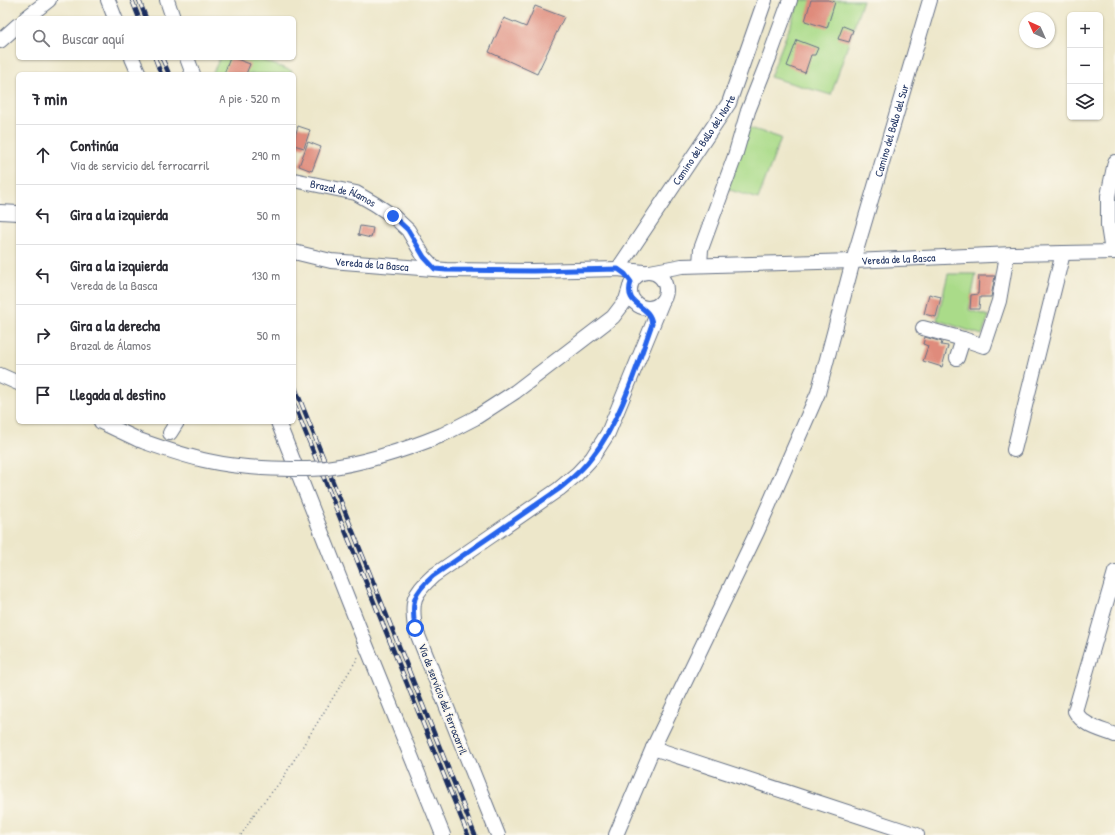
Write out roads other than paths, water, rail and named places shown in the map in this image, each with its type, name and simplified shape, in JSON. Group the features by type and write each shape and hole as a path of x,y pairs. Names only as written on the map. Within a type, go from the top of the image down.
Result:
{"street":[{"path":"29,16 49,0"},
{"path":"108,0 114,16"},
{"path":"167,0 172,16"},
{"name":"Camino del Bollo del Norte","path":"618,269 729,103 765,0"},
{"path":"700,265 701,249 735,156 748,110 790,0"},
{"name":"Camino del Bollo del Sur","path":"616,835 653,748 757,532 818,393 853,261 930,0"},
{"path":"0,41 16,27"},
{"path":"133,60 138,72"},
{"path":"188,60 192,72"},
{"path":"1113,252 1108,226 1108,196 1115,162"},
{"name":"Brazal de Álamos","path":"296,180 356,193 375,204 393,216 408,230 424,257 435,269"},
{"path":"0,212 16,213"},
{"name":"Vereda de la Basca","path":"296,252 331,261 446,270 533,271 618,269 647,272 682,266 700,265 1113,252"},
{"path":"1014,450 1063,253"},
{"path":"923,328 984,346 999,301 1007,255"},
{"path":"613,316 628,310 655,307 662,302 666,295 666,287 672,275 682,266"},
{"path":"618,269 625,274 631,284 630,292 634,302 650,315 652,324"},
{"path":"105,424 139,440 166,450 210,462 254,468 325,468 370,459 418,445 442,435 476,418 515,392 613,316 626,300 634,278 647,272 661,277 666,287"},
{"name":"Vía de servicio del ferrocarril","path":"498,835 415,628 413,610 415,597 422,586 433,576 559,489 592,458 608,434 625,396 652,324 662,302"},
{"path":"957,358 963,339"},
{"path":"0,375 16,382"},
{"path":"279,424 443,835"},
{"path":"1115,572 1075,711 1079,718 1085,723 1115,735"},
{"path":"653,748 917,835"}],"railway":[{"path":"132,0 138,16"},
{"path":"139,0 145,16"},
{"path":"156,60 160,72"},
{"path":"163,60 168,72"},
{"path":"296,390 475,835"},
{"path":"296,409 468,835"}]}
